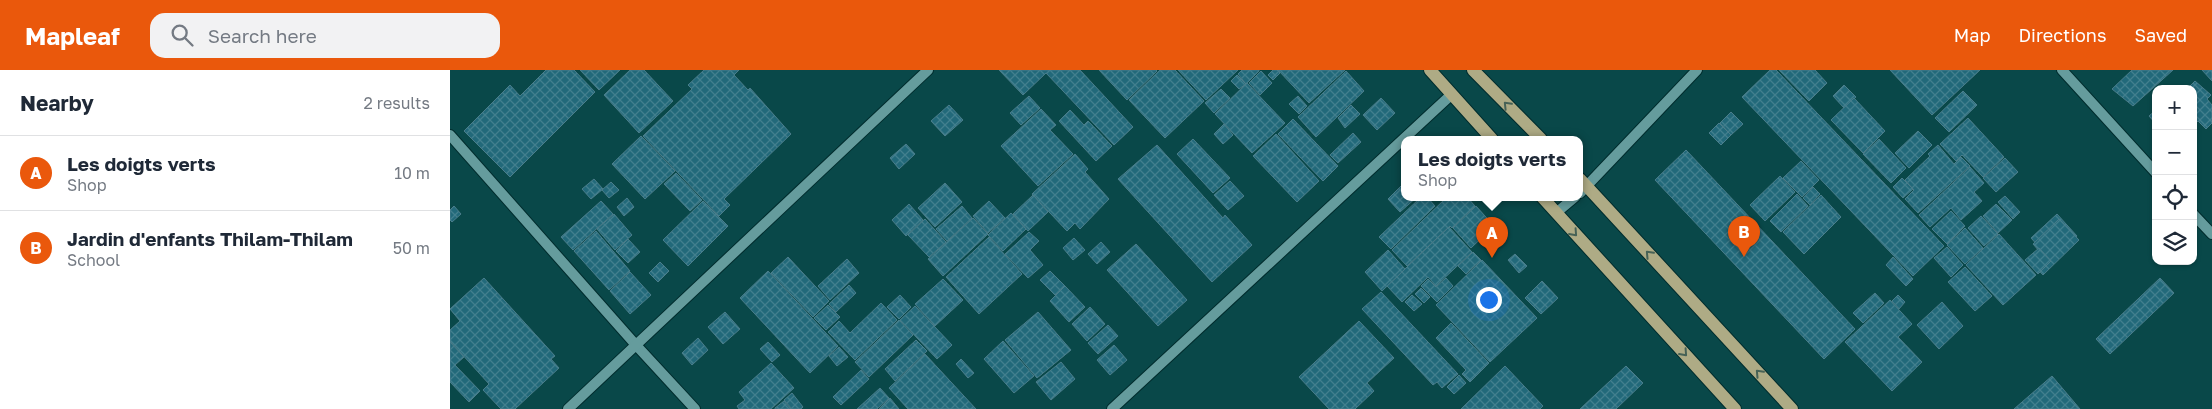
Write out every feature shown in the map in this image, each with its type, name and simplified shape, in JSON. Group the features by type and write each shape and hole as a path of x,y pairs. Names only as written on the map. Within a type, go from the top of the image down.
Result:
{"main road":[{"path":"1430,70 1489,136"},
{"path":"1473,70 1538,136"},
{"path":"1583,187 1792,409"},
{"path":"1546,201 1736,409"}],"street":[{"path":"568,409 928,70"},
{"path":"1583,185 1698,70"},
{"path":"2062,70 2152,169"},
{"path":"1407,136 1452,94"},
{"path":"450,136 635,344 696,409"},
{"path":"1112,409 1401,141"},
{"path":"1556,213 1570,201"},
{"path":"2197,218 2212,234"}],"building":[{"path":"546,70 574,70 595,92 510,177 464,131 510,85 520,96"},
{"path":"580,70 620,70 599,90"},
{"path":"630,70 644,70 673,101 639,133 604,95"},
{"path":"704,70 739,70 734,75 748,90 750,88 791,134 724,199 730,205 719,216 643,136 692,89 688,85"},
{"path":"999,70 1080,70 1133,127 1114,145 1046,73 1023,95"},
{"path":"1099,70 1156,70 1157,71 1127,100"},
{"path":"1160,70 1175,70 1204,101 1165,138 1129,100"},
{"path":"1178,70 1238,70 1206,100"},
{"path":"1242,70 1259,71 1246,84 1238,74"},
{"path":"1273,70 1277,70 1280,73 1273,80 1268,75"},
{"path":"1278,70 1345,70 1309,103"},
{"path":"1770,70 1776,70 1944,246 1913,276 1742,97"},
{"path":"1779,70 1815,70 1827,83 1809,101"},
{"path":"1890,70 1980,70 1932,115"},
{"path":"2132,70 2173,70 2156,85 2152,85 2152,89 2133,106 2112,89"},
{"path":"2202,70 2212,70 2212,81"},
{"path":"1261,71 1272,83 1260,95 1249,83"},
{"path":"1346,71 1364,91 1316,137 1298,117"},
{"path":"1237,75 1246,84 1239,89 1231,81"},
{"path":"2195,81 2211,95 2207,99 2212,105 2212,123 2206,129 2197,122 2197,85 2191,85"},
{"path":"1247,83 1285,123 1252,153 1215,114"},
{"path":"1844,85 1856,97 1844,108 1833,96"},
{"path":"1221,89 1230,98 1214,113 1205,103"},
{"path":"1963,91 1977,105 1949,132 1935,118"},
{"path":"1029,96 1040,108 1021,125 1010,113"},
{"path":"1298,96 1307,106 1299,114 1289,104"},
{"path":"1381,98 1395,113 1377,130 1363,115"},
{"path":"1854,98 1885,131 1863,153 1831,120"},
{"path":"949,105 963,120 945,136 931,121"},
{"path":"1351,105 1360,114 1345,128 1338,118"},
{"path":"1041,109 1056,125 1050,130 1073,154 1038,186 1001,146"},
{"path":"1070,110 1084,125 1088,121 1112,146 1096,161 1059,121"},
{"path":"1731,112 1743,124 1731,135 1720,123"},
{"path":"1968,118 2004,157 1983,177 1962,155 1956,161 1940,144"},
{"path":"1293,119 1338,166 1323,181 1278,134"},
{"path":"1719,123 1731,135 1721,145 1709,133"},
{"path":"1224,124 1233,135 1223,144 1214,134"},
{"path":"1918,131 1932,145 1909,168 1895,153"},
{"path":"1353,133 1361,142 1338,163 1330,155"},
{"path":"1276,134 1319,181 1297,202 1253,156"},
{"path":"641,136 675,171 645,199 612,164"},
{"path":"1193,139 1230,178 1213,193 1177,154"},
{"path":"1879,139 1906,168 1891,183 1863,154"},
{"path":"906,144 915,154 899,169 890,158"},
{"path":"1157,145 1223,218 1225,215 1252,245 1212,282 1118,179"},
{"path":"1938,145 1954,164 1961,157 1970,166 1918,213 1905,199 1914,190 1905,180 1930,156 1928,154"},
{"path":"1686,150 1855,329 1824,359 1655,180"},
{"path":"1075,154 1088,169 1085,172 1109,199 1080,229 1075,223 1067,231 1032,194"},
{"path":"2005,158 2018,172 1996,192 1983,178"},
{"path":"1801,161 1819,180 1802,197 1783,178"},
{"path":"1970,167 1984,183 1974,192 1982,201 1961,220 1951,208 1930,227 1919,215"},
{"path":"676,173 702,200 690,211 664,184"},
{"path":"1780,176 1795,192 1765,221 1750,205"},
{"path":"1902,178 1913,189 1903,198 1893,187"},
{"path":"594,179 603,189 591,199 582,189"},
{"path":"1230,181 1244,196 1228,210 1214,195"},
{"path":"611,182 619,190 609,198 602,190"},
{"path":"945,183 962,202 935,227 918,208"},
{"path":"1401,186 1401,201 1412,201 1400,212 1388,199"},
{"path":"1813,187 1820,194 1810,205 1803,198"},
{"path":"1797,194 1808,206 1781,232 1770,221"},
{"path":"1033,195 1048,212 1028,231 1013,214"},
{"path":"1821,195 1841,217 1804,254 1783,232"},
{"path":"2005,196 2020,212 2013,219 1998,202"},
{"path":"627,198 634,207 624,216 617,207"},
{"path":"601,201 613,214 573,250 561,237"},
{"path":"703,201 728,226 688,266 663,240"},
{"path":"989,201 1005,218 988,233 973,216"},
{"path":"1417,201 1431,201 1435,206 1391,249 1379,237"},
{"path":"1443,201 1471,201 1475,206 1452,228 1450,226 1407,266 1392,250"},
{"path":"909,204 923,220 906,236 892,220"},
{"path":"1996,204 2012,220 1998,233 1983,216"},
{"path":"454,206 461,214 452,222 450,220 450,210"},
{"path":"962,206 972,218 947,241 936,229"},
{"path":"1476,206 1494,226 1471,248 1453,228"},
{"path":"1951,211 1965,226 1947,244 1932,229"},
{"path":"1011,213 1026,229 1003,251 988,235"},
{"path":"614,214 632,235 615,250 597,229"},
{"path":"2057,214 2077,236 2051,260 2031,238"},
{"path":"1981,216 1998,234 1984,246 1968,228"},
{"path":"973,218 988,234 943,276 928,259"},
{"path":"925,219 946,242 929,257 908,235"},
{"path":"2059,219 2079,240 2043,275 2030,261 2040,252 2033,244"},
{"path":"1449,227 1472,252 1436,286 1428,277 1402,302 1387,286"},
{"path":"1965,228 1983,248 1965,264 1947,245"},
{"path":"596,231 630,271 609,290 574,251"},
{"path":"1029,232 1039,241 1030,250 1043,265 1028,278 1005,254"},
{"path":"1999,234 2036,275 2003,305 1966,265"},
{"path":"989,237 1022,274 979,314 946,277"},
{"path":"1074,238 1085,250 1073,260 1063,248"},
{"path":"628,239 640,252 628,263 616,251"},
{"path":"1101,242 1110,252 1097,264 1088,254"},
{"path":"1136,244 1187,300 1158,326 1107,270"},
{"path":"1947,247 1963,265 1951,277 1934,258"},
{"path":"2039,248 2051,261 2038,274 2025,260"},
{"path":"1388,250 1405,269 1382,291 1365,272"},
{"path":"1473,252 1481,260 1466,274 1458,266"},
{"path":"1515,254 1527,266 1519,273 1508,260"},
{"path":"788,257 829,301 813,317 771,273"},
{"path":"1893,257 1913,279 1906,286 1886,265"},
{"path":"847,259 859,273 830,300 818,286"},
{"path":"1482,260 1537,318 1490,362 1436,305"},
{"path":"660,262 669,271 658,282 649,273"},
{"path":"1965,267 1992,296 1975,311 1948,282"},
{"path":"768,271 838,346 810,373 740,298"},
{"path":"1050,271 1065,286 1055,295 1040,280"},
{"path":"630,272 651,295 630,314 610,291"},
{"path":"484,278 555,356 551,359 559,368 515,409 501,409 483,390 489,384 450,341 450,330 460,321 450,309"},
{"path":"1446,278 1453,286 1437,302 1421,286 1428,279 1436,287"},
{"path":"2160,278 2174,293 2110,354 2096,339"},
{"path":"943,279 963,300 935,326 915,304"},
{"path":"1542,281 1558,298 1541,314 1525,298"},
{"path":"849,285 856,293 836,312 829,304"},
{"path":"1065,286 1085,307 1069,322 1050,301"},
{"path":"1421,288 1430,297 1424,303 1415,294"},
{"path":"1381,292 1458,374 1442,388 1437,382 1433,385 1362,309"},
{"path":"1875,293 1884,303 1863,323 1853,313"},
{"path":"900,295 911,307 899,319 887,307"},
{"path":"1412,295 1422,304 1414,311 1405,302"},
{"path":"1898,295 1905,302 1899,309 1892,301"},
{"path":"1890,300 1912,324 1898,337 1922,362 1892,391 1845,342"},
{"path":"1942,302 1963,326 1939,349 1917,325"},
{"path":"881,303 897,320 855,360 828,332 839,321 850,333"},
{"path":"828,305 840,317 826,330 814,318"},
{"path":"915,306 952,345 937,359 900,320"},
{"path":"1090,307 1105,324 1087,341 1072,324"},
{"path":"725,312 740,329 723,344 708,327"},
{"path":"1038,312 1071,350 1037,378 1005,340"},
{"path":"899,320 913,335 869,377 855,362"},
{"path":"1359,321 1394,358 1367,383 1374,391 1355,409 1329,409 1299,377"},
{"path":"1451,323 1489,363 1470,382 1462,374 1466,370 1436,338"},
{"path":"1108,325 1118,336 1098,354 1088,343"},
{"path":"698,338 708,350 692,365 682,353"},
{"path":"916,340 927,351 895,381 885,369"},
{"path":"1003,341 1034,376 1014,393 984,359"},
{"path":"450,342 464,357 455,365 480,391 469,402 450,382"},
{"path":"768,342 780,355 772,362 760,349"},
{"path":"1114,345 1127,360 1110,375 1097,360"},
{"path":"839,347 848,357 837,366 829,356"},
{"path":"925,354 976,409 908,409 889,388"},
{"path":"961,359 974,373 968,378 956,364"},
{"path":"1061,362 1075,379 1051,400 1036,382"},
{"path":"771,363 794,388 771,409 739,409 737,406 745,400 739,392"},
{"path":"1505,366 1543,406 1540,409 1461,409"},
{"path":"1626,366 1643,383 1616,409 1580,409"},
{"path":"861,370 869,379 841,405 833,397"},
{"path":"1459,375 1466,383 1454,394 1447,387"},
{"path":"2052,376 2080,409 2014,409"},
{"path":"880,388 889,398 877,409 857,409"},
{"path":"792,393 803,407 801,409 792,409 784,400"},
{"path":"890,398 899,409 879,409"},
{"path":"784,401 791,409 775,409 775,408"}],"place":[{"name":"Jardin d'enfants Thilam-Thilam","path":"1744,257"},
{"name":"Les doigts verts","path":"1492,258"}]}
